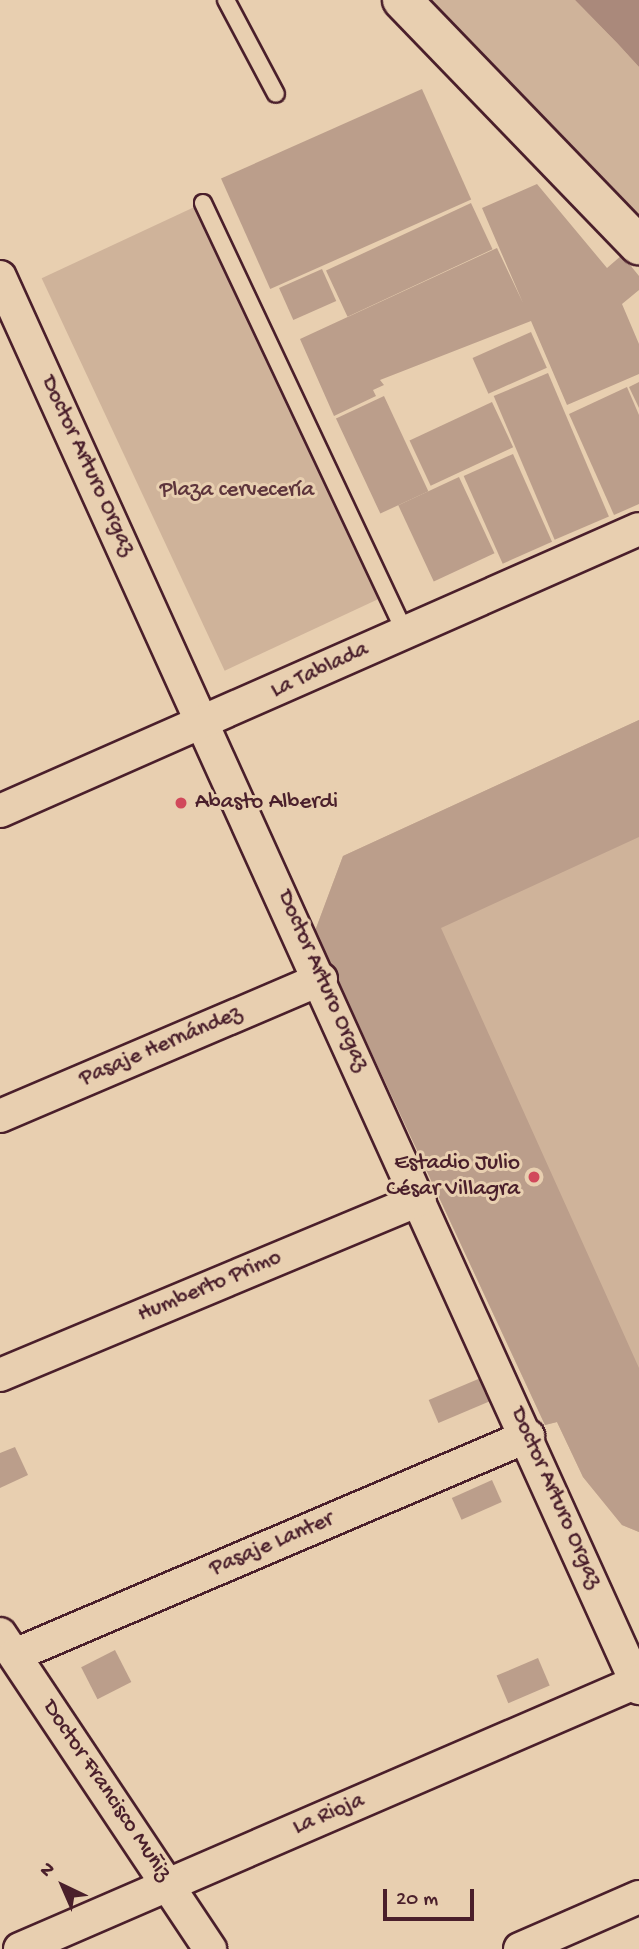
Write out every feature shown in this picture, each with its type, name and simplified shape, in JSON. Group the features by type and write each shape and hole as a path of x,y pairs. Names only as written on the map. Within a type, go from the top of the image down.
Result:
{"main road":[{"path":"402,0 639,245"}],"street":[{"name":"Doctor Arturo Orgaz","path":"0,277 321,979 638,1684"},
{"name":"La Tablada","path":"0,811 205,724 639,529"},
{"name":"Pasaje Hernández","path":"0,1116 321,979"},
{"name":"Humberto Primo","path":"0,1375 419,1199"},
{"name":"Pasaje Lanter","path":"7,1644 528,1436"},
{"name":"Doctor Francisco Muñiz","path":"7,1644 210,1949"},
{"name":"La Rioja","path":"20,1949 638,1684"},
{"path":"520,1949 639,1897"}],"lane":[{"path":"226,0 276,94"},
{"path":"203,203 405,632"}],"green space":[{"path":"402,0 575,0 618,44 639,67 639,245"},
{"name":"Plaza cervecería","path":"203,203 386,595 225,671 42,278"},
{"name":"Estadio Julio César Villagra","path":"639,720 639,1532 622,1525 583,1477 557,1422 545,1425 315,931 343,856"}],"shaded area":[{"path":"575,0 639,0 639,67 618,44"}],"building":[{"path":"422,89 471,200 270,289 221,178"},
{"path":"537,184 607,268 622,255 639,276 639,290 622,304 639,344 639,374 567,405 531,321 380,380 384,385 373,390 376,396 334,416 300,339 497,248 523,303 482,208"},
{"path":"471,203 493,249 348,317 326,271"},
{"path":"322,269 336,301 293,320 279,288"},
{"path":"531,332 547,368 488,394 473,358"},
{"path":"548,373 609,517 555,540 494,396"},
{"path":"639,382 639,408 629,387"},
{"path":"627,387 639,415 639,504 614,515 569,414"},
{"path":"384,396 428,491 380,514 336,418"},
{"path":"492,402 513,447 431,486 410,440"},
{"path":"513,454 552,542 503,564 464,476"},
{"path":"459,477 494,553 434,581 398,505"},
{"name":"Estadio Julio César Villagra","path":"639,720 639,837 441,928 639,1368 639,1532 622,1525 583,1477 557,1422 545,1425 315,931 343,856"},
{"path":"483,1377 493,1400 438,1423 429,1400"},
{"path":"15,1447 28,1475 0,1488 0,1453"},
{"path":"492,1480 502,1502 462,1520 452,1498"},
{"path":"115,1650 131,1682 97,1699 81,1667"},
{"path":"538,1658 550,1686 508,1703 497,1676"}],"place":[{"name":"Abasto Alberdi","path":"181,803"},
{"name":"Estadio Julio César Villagra","path":"534,1177"}]}
